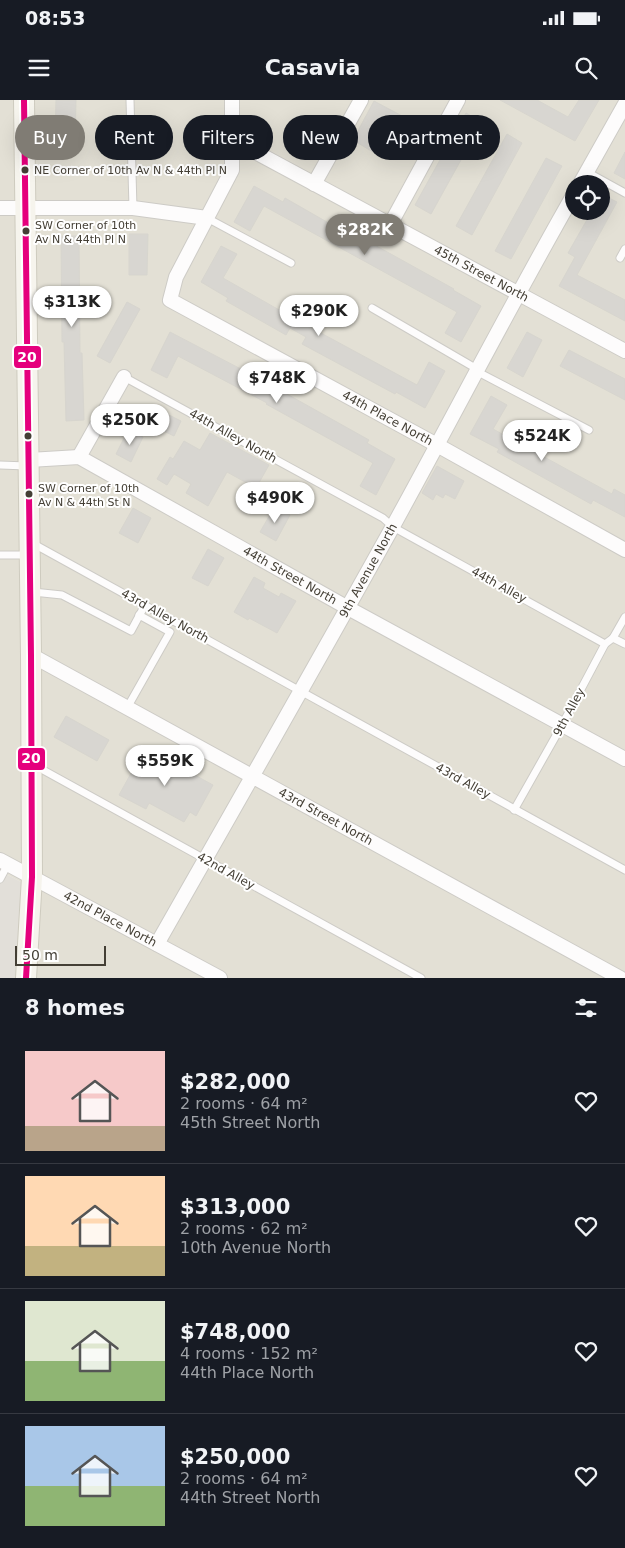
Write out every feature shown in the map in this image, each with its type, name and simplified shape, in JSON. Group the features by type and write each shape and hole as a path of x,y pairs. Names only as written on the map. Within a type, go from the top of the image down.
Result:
{"street":[{"path":"24,100 32,656 32,877 26,978"},
{"path":"232,100 232,115"},
{"path":"314,184 361,100"},
{"path":"390,225 458,100"},
{"path":"585,175 625,104"},
{"path":"0,208 133,208 207,218 232,170 232,160"},
{"name":"45th Street North","path":"270,160 625,351"},
{"name":"9th Avenue North","path":"157,944 348,608 565,210"},
{"name":"44th Place North","path":"207,218 176,277 170,300 625,550"},
{"path":"29,463 79,457 124,376"},
{"name":"44th Street North","path":"79,457 348,608 625,759"},
{"name":"43rd Street North","path":"32,656 620,978"},
{"name":"42nd Place North","path":"4,862 220,978"}],"lane":[{"path":"130,100 133,208"},
{"path":"610,188 625,193"},
{"path":"207,218 291,263"},
{"path":"620,258 625,249"},
{"path":"372,308 477,370 589,430"},
{"name":"44th Alley North","path":"124,376 383,518 393,527"},
{"path":"0,465 29,463"},
{"name":"44th Alley","path":"393,527 605,644"},
{"name":"43rd Alley North","path":"0,555 30,548 145,606 300,691"},
{"path":"30,592 62,595 131,631 145,606"},
{"path":"127,708 170,632 140,615"},
{"name":"9th Alley","path":"514,810 605,644 613,638 625,617"},
{"path":"613,638 625,644"},
{"name":"43rd Alley","path":"300,691 625,870"},
{"name":"42nd Alley","path":"32,763 421,978"},
{"path":"0,879 4,862"}],"shaded area":[{"path":"0,100 625,100 625,978 19,978 21,882 0,871"},
{"path":"0,871 21,882 19,978 0,978"}],"building":[{"path":"56,100 76,100 76,115 56,115"},
{"path":"500,100 537,100 568,117 579,100 599,100 575,141"},
{"path":"374,101 400,115 368,115 368,149 358,143 358,131"},
{"path":"507,134 522,143 472,235 456,226 493,160 500,160 500,147"},
{"path":"625,152 625,179 614,173"},
{"path":"546,158 562,166 511,259 495,251"},
{"path":"440,160 461,160 431,214 415,205"},
{"path":"254,186 283,202 285,198 360,241 362,238 481,306 461,342 445,333 457,312 264,206 250,231 234,222"},
{"path":"610,198 617,202 610,215"},
{"path":"587,220 607,220 577,275 625,300 625,321 559,286 575,257 568,253"},
{"path":"129,234 148,234 147,275 129,275"},
{"path":"61,236 79,236 80,353 82,353 84,420 66,421 64,342 62,342"},
{"path":"221,246 237,254 223,278 295,319 417,385 429,362 445,371 425,408 302,344 306,337 290,328 286,335 226,301 228,298 201,282"},
{"path":"127,302 140,309 110,363 97,356"},
{"path":"170,332 260,379 369,440 367,443 395,459 376,495 360,486 373,463 267,403 178,356 167,378 151,370"},
{"path":"527,332 542,340 523,377 507,368"},
{"path":"569,350 625,379 625,400 560,366"},
{"path":"491,396 507,405 493,429 612,494 614,489 625,495 625,517 593,500 591,504 497,452 499,449 470,434"},
{"path":"157,409 181,421 174,436 149,424"},
{"path":"128,430 143,437 131,462 116,454"},
{"path":"210,433 269,465 256,488 227,472 208,506 186,493 191,484 174,474 167,485 157,479 170,457 173,459 184,441 200,450"},
{"path":"437,466 464,481 455,499 445,494 443,498 436,494 433,500 422,493"},
{"path":"275,506 290,515 276,541 260,532"},
{"path":"133,508 151,518 138,543 119,533"},
{"path":"208,549 224,558 208,586 192,578"},
{"path":"254,577 265,583 263,588 279,597 281,593 296,601 277,633 234,612"},
{"path":"66,716 109,740 97,761 54,737"},
{"path":"145,748 213,785 196,816 190,812 184,822 149,803 146,809 119,795"}],"transit line":[{"name":"20","path":"24,100 32,877 26,978"}],"place":[{"name":"NE Corner of 10th Av N & 44th Pl N","path":"25,170"},
{"name":"SW Corner of 10th Av N & 44th Pl N","path":"26,231"},
{"name":"SW Corner of 10th Av N & 44th St N","path":"29,494"}]}
